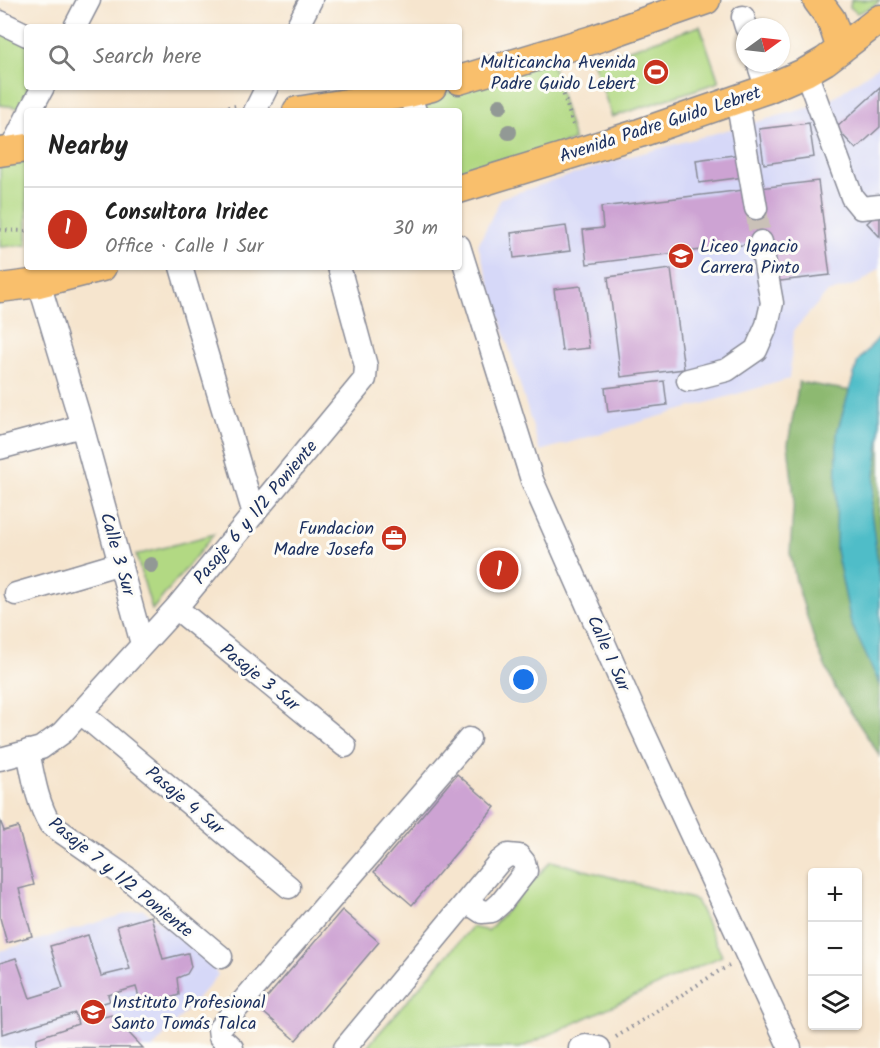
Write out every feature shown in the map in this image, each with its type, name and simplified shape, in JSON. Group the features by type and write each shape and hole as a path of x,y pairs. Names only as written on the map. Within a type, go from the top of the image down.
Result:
{"main road":[{"path":"462,79 592,40 706,0"},
{"path":"827,6 841,49"},
{"name":"Avenida Padre Guido Lebret","path":"462,188 640,133 737,99 762,76 806,72 880,19"},
{"path":"323,108 419,97"},
{"path":"13,289 90,270"}],"street":[{"path":"77,24 89,0"},
{"path":"299,24 311,0"},
{"path":"0,22 24,34"},
{"path":"806,72 852,196 861,208 880,206"},
{"path":"32,108 41,90"},
{"path":"256,108 266,90"},
{"path":"737,99 756,208"},
{"path":"12,150 24,124"},
{"path":"688,380 727,370 756,350 767,325 772,303 761,242"},
{"name":"Calle 1 Sur","path":"462,256 532,480 639,722 790,1048"},
{"path":"182,270 254,514"},
{"name":"Pasaje 6 y 1/2 Poniente","path":"142,644 176,608 365,379 366,366 340,270"},
{"name":"Calle 3 Sur","path":"13,289 82,426 142,644"},
{"path":"0,448 82,426"},
{"path":"16,594 121,563"},
{"name":"Pasaje 3 Sur","path":"176,608 345,746"},
{"path":"0,759 41,748 62,733 142,644"},
{"name":"Pasaje 4 Sur","path":"81,713 288,887"},
{"path":"232,1048 220,1036 219,1029 469,739"},
{"name":"Pasaje 7 y 1/2 Poniente","path":"28,752 39,796 50,824 126,877 220,957"},
{"path":"345,1048 467,902"},
{"path":"580,1048 604,1045"}],"path":[{"path":"542,83 553,80 560,83 576,132"},
{"path":"0,230 24,231"},
{"path":"604,1045 719,970 748,958"}],"shaded area":[{"name":"Liceo Ignacio Carrera Pinto","path":"880,65 880,268 860,283 827,293 794,330 789,379 540,451 478,245 501,198 617,160 826,103"},
{"name":"Instituto Profesional Santo Tomás Talca","path":"143,909 210,962 218,975 153,1048 0,1048 0,951"}],"green space":[{"path":"851,0 880,1 857,13 850,7"},
{"name":"Multicancha Avenida Padre Guido Lebert","path":"700,26 719,82 612,117 593,61"},
{"path":"0,28 24,40 24,90 31,90 22,108 0,105"},
{"path":"551,60 574,140 462,174 462,108 377,108 425,99 454,90 462,90 462,88"},
{"path":"24,157 24,245 0,247 0,161"},
{"path":"799,382 880,396 880,756 836,690 816,646 796,581 790,553 794,498 788,444"},
{"path":"214,534 152,610 136,555"},
{"path":"551,861 696,900 722,956 520,1048 366,1048 472,927 488,931"}],"water":[{"path":"880,336 880,433 871,511 880,579 880,685 851,623 836,551 837,432 858,361"}],"building":[{"path":"880,88 880,127 856,149 836,128"},
{"path":"809,123 814,157 764,164 759,129"},
{"path":"741,154 744,177 699,183 696,160"},
{"path":"818,181 830,275 772,282 750,244 587,264 583,230 603,228 601,207"},
{"path":"880,211 880,237 867,223"},
{"path":"566,226 570,251 514,258 511,233"},
{"path":"671,269 684,369 621,377 608,277"},
{"path":"581,286 589,348 562,351 554,289"},
{"path":"664,381 667,405 608,412 605,388"},
{"path":"457,774 495,807 412,905 374,872"},
{"path":"0,820 4,831 18,827 34,885 19,889 32,936 7,943 0,918"},
{"path":"342,910 379,942 296,1040 258,1008"},
{"path":"151,916 163,959 188,953 191,967 187,974 177,978 179,995 142,1007 136,987 108,995 110,1001 87,1008 90,1020 112,1015 143,1048 36,1047 37,1038 78,1024 75,1013 2,1034 0,963 16,958 30,998 63,988 50,946 88,935 101,976 130,969 117,926"}],"tunnel":[{"path":"756,208 761,242"}],"place":[{"name":"Multicancha Avenida Padre Guido Lebert","path":"656,72"},
{"name":"Liceo Ignacio Carrera Pinto","path":"681,256"},
{"name":"Fundacion Madre Josefa","path":"394,538"},
{"name":"Consultora Iridec","path":"499,570"},
{"name":"Instituto Profesional Santo Tomás Talca","path":"93,1012"}]}
